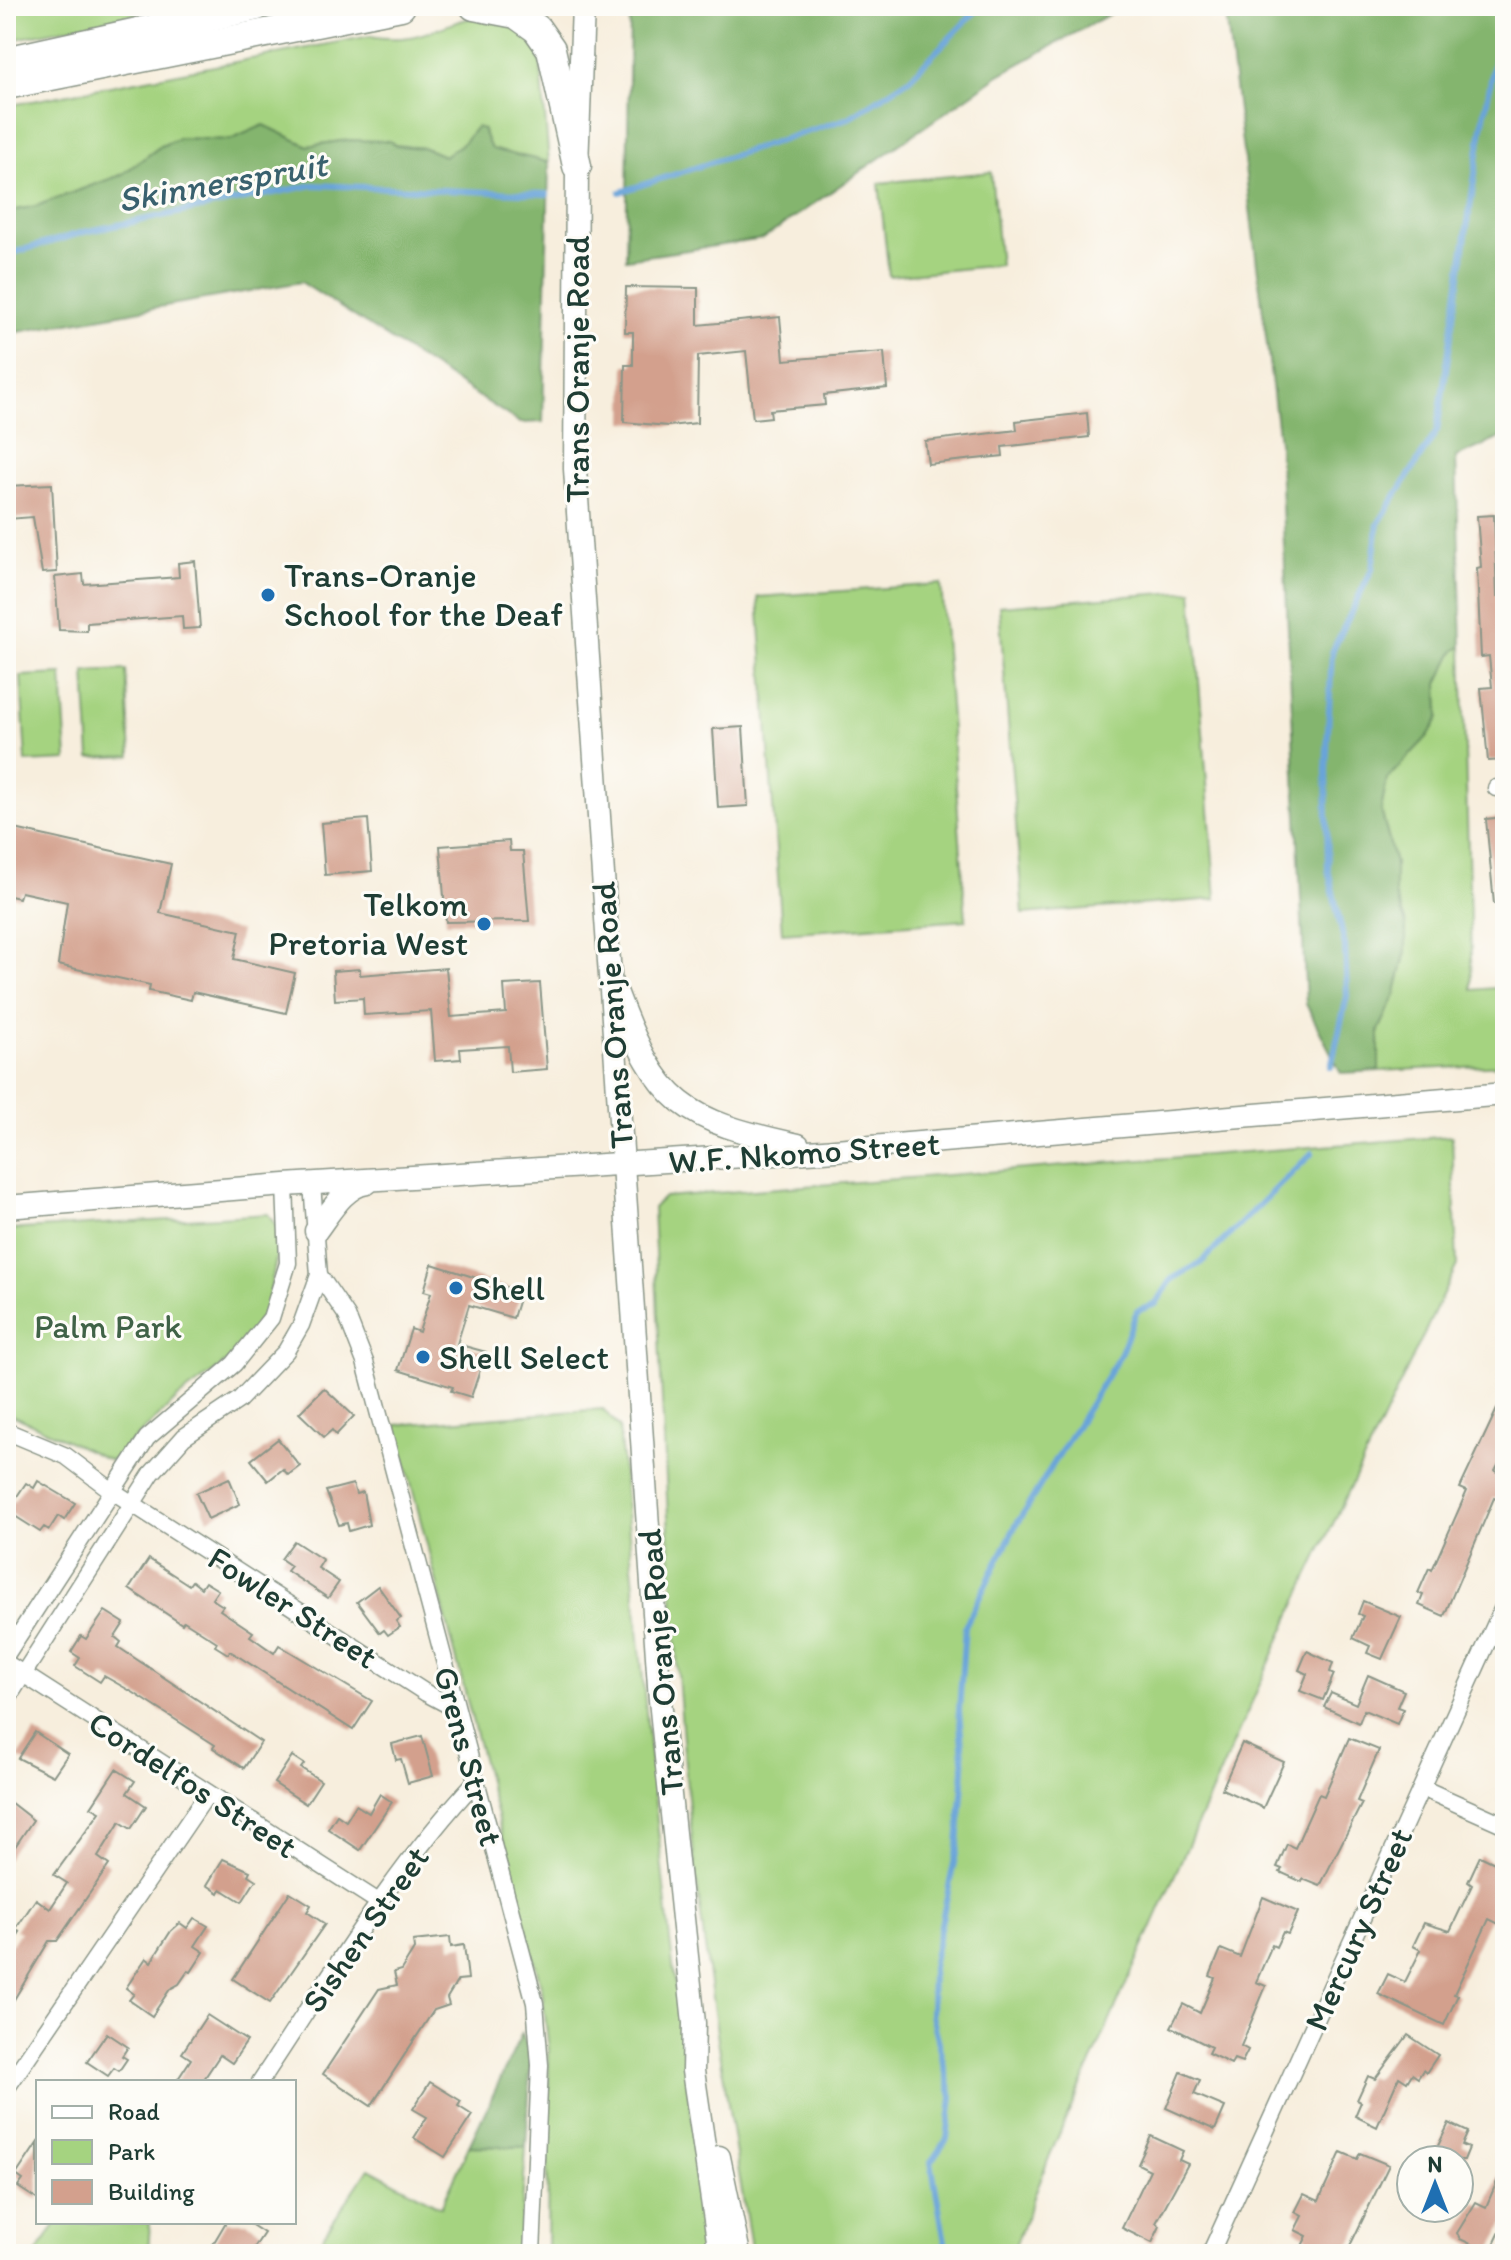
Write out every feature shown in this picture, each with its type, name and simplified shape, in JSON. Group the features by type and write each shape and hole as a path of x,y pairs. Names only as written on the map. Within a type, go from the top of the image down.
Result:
{"highway":[{"path":"6,61 257,6"},
{"path":"6,85 401,6"},
{"path":"474,6 516,14 537,29 551,49 577,166"}],"main road":[{"name":"Trans Oranje Road","path":"583,6 577,166 575,457 660,1700 694,2023 693,2071 720,2254"},
{"path":"609,970 648,1067 684,1106 712,1122 749,1134 823,1151"},
{"name":"W.F. Nkomo Street","path":"6,1207 285,1185 372,1182 823,1151 1505,1094"},
{"path":"316,1231 356,1184 372,1182"},
{"name":"Trans Oranje Road","path":"694,2023 705,2057 719,2155 739,2254"}],"street":[{"path":"6,1701 168,1453 184,1437 239,1400 286,1351 301,1325 319,1275 312,1184"},
{"path":"6,1655 147,1438 234,1364 271,1318 288,1263 285,1185"},
{"name":"Grens Street","path":"319,1275 347,1316 365,1362 529,1979 540,2033 532,2254"},
{"name":"Fowler Street","path":"6,1431 66,1456 132,1504 426,1693 456,1709"},
{"name":"Mercury Street","path":"1210,2254 1505,1603"},
{"name":"Cordelfos Street","path":"6,1663 380,1903"},
{"name":"Sishen Street","path":"261,2080 380,1903 439,1823 476,1781"},
{"path":"1422,1788 1505,1825"},
{"path":"6,2089 208,1793"}],"green space":[{"path":"6,6 176,6 6,41"},
{"path":"659,6 1124,6 999,75 763,239 626,259 630,14"},
{"path":"1225,6 1505,6 1505,436 1456,457 1462,647 1454,651 1438,683 1439,717 1428,736 1387,779 1381,810 1395,864 1395,895 1406,924 1406,951 1395,996 1379,1030 1379,1071 1341,1073 1306,1004 1279,442"},
{"path":"478,16 520,29 540,56 549,163 494,150 488,144 483,129 444,156 425,148 347,140 308,146 264,125 230,140 180,138 161,146 121,175 36,206 6,212 6,106 370,36 414,36"},
{"path":"264,125 308,146 347,140 390,141 396,146 425,148 444,156 462,144 476,127 483,129 488,144 494,150 549,163 543,422 520,423 301,282 6,334 6,212 36,206 121,175 161,146 180,138 230,140"},
{"path":"991,172 1000,265 889,276 879,183"},
{"path":"941,584 966,920 782,933 758,597"},
{"path":"1192,591 1216,899 1023,914 999,606"},
{"path":"1462,647 1472,990 1505,987 1505,1065 1379,1071 1379,1030 1395,996 1406,951 1406,924 1395,895 1395,864 1381,810 1387,779 1428,736 1439,717 1438,683 1454,650"},
{"path":"126,670 131,756 90,758 85,672"},
{"path":"62,674 67,760 26,762 21,676"},
{"path":"1452,1136 1457,1265 1308,1576 1050,2155 1012,2254 752,2254 707,1963 687,1787 671,1570 653,1208 664,1197"},
{"name":"Palm Park","path":"268,1214 281,1233 267,1307 252,1333 227,1362 178,1398 111,1461 6,1412 6,1230"},
{"path":"603,1409 619,1427 671,1945 712,2254 547,2254 549,2051 542,1990 396,1425"},
{"path":"522,2033 531,2056 526,2147 469,2146"},
{"path":"469,2146 526,2147 519,2254 311,2254 369,2168 441,2207"},
{"path":"56,2224 150,2224 148,2254 36,2254"}],"building":[{"path":"626,287 698,288 698,325 780,317 784,360 884,352 887,388 824,395 825,405 770,410 771,417 753,419 746,351 698,356 697,423 668,426 624,422 625,365 633,365 633,332 625,332"},
{"path":"1087,413 1089,437 1002,447 1003,456 928,464 925,441 1017,430 1016,421"},
{"path":"52,484 57,572 42,573 33,517 8,519 6,486"},
{"path":"1494,515 1497,596 1503,596 1505,623 1505,760 1488,761 1481,688 1492,687 1489,656 1481,657 1477,568 1481,567 1477,516"},
{"path":"195,561 200,628 183,629 182,616 87,623 87,631 59,630 55,577 83,574 84,584 179,577 178,563"},
{"path":"743,727 748,806 718,808 713,729"},
{"path":"1505,817 1505,904 1494,904 1486,819"},
{"path":"368,819 372,871 325,875 321,823"},
{"path":"6,827 171,864 160,913 240,931 234,959 295,973 286,1013 193,992 191,1000 149,991 150,985 58,965 67,902 21,892 19,898 6,895"},
{"path":"509,841 510,851 523,851 529,921 446,922 440,846"},
{"path":"446,968 451,1017 506,1013 504,985 540,983 547,1069 510,1072 508,1046 460,1049 461,1059 435,1061 431,1011 364,1015 363,998 335,1000 333,971 360,969 360,975"},
{"path":"432,1264 521,1292 513,1318 469,1305 457,1344 486,1352 471,1397 451,1391 453,1387 398,1370 411,1329 419,1332 431,1293 424,1291"},
{"path":"324,1388 354,1416 336,1435 332,1430 324,1437 299,1413"},
{"path":"1505,1392 1505,1452 1495,1471 1505,1476 1505,1482 1497,1499 1494,1498 1444,1616 1419,1605 1423,1595 1418,1593 1429,1568 1432,1570 1467,1491 1460,1488"},
{"path":"278,1439 300,1466 288,1475 283,1469 268,1481 251,1460"},
{"path":"229,1478 240,1504 208,1519 196,1493"},
{"path":"38,1481 75,1503 64,1520 58,1516 49,1530 44,1527 40,1532 7,1511 26,1483 34,1488"},
{"path":"353,1484 356,1494 363,1492 369,1525 349,1531 347,1523 339,1525 326,1491"},
{"path":"294,1541 323,1560 318,1568 339,1582 328,1598 287,1571 291,1566 281,1559"},
{"path":"149,1559 189,1585 192,1581 201,1588 205,1582 218,1590 212,1599 223,1606 220,1610 253,1632 250,1636 274,1653 279,1645 372,1701 353,1730 230,1651 228,1654 215,1646 217,1642 184,1621 182,1624 129,1589"},
{"path":"378,1586 401,1618 396,1621 400,1627 388,1635 384,1630 380,1633 357,1602"},
{"path":"1363,1601 1401,1617 1382,1659 1367,1653 1370,1646 1353,1638 1363,1616 1358,1614"},
{"path":"105,1611 124,1623 115,1637 121,1642 118,1647 261,1742 244,1768 213,1748 215,1745 134,1693 104,1676 100,1682 75,1666 80,1658 71,1652 81,1636 86,1639"},
{"path":"1307,1651 1333,1663 1330,1672 1334,1674 1323,1700 1300,1691 1307,1674 1299,1670"},
{"path":"1368,1675 1404,1691 1397,1707 1403,1709 1397,1724 1364,1710 1359,1723 1324,1707 1331,1693 1356,1704"},
{"path":"35,1732 68,1754 53,1776 18,1758"},
{"path":"422,1736 433,1776 408,1783 401,1759 396,1760 392,1744"},
{"path":"1349,1738 1379,1750 1357,1801 1362,1803 1320,1886 1303,1879 1302,1882 1280,1872 1282,1869 1277,1867 1287,1844 1295,1848 1319,1794 1324,1796"},
{"path":"1242,1743 1284,1762 1263,1808 1222,1789"},
{"path":"292,1756 304,1764 301,1768 321,1781 306,1804 274,1783"},
{"path":"116,1769 135,1781 127,1793 146,1806 131,1829 120,1822 98,1857 109,1865 57,1941 49,1941 6,2013 6,1953 20,1932 15,1930 36,1899 50,1909 67,1883 54,1875 100,1812 91,1807"},
{"path":"380,1794 392,1802 360,1850 328,1829 337,1815 346,1821 356,1805 369,1813"},
{"path":"6,1799 33,1820 6,1860"},
{"path":"1480,1856 1505,1868 1505,1927 1489,1919 1454,1994 1458,1995 1444,2025 1378,1994 1388,1974 1405,1982 1421,1950 1413,1946 1424,1923 1450,1931 1472,1885 1468,1882"},
{"path":"223,1859 250,1871 248,1875 256,1880 242,1902 221,1889 219,1893 207,1885"},
{"path":"290,1892 311,1905 307,1912 325,1924 270,2003 233,1979"},
{"path":"1263,1897 1298,1912 1288,1934 1283,1932 1276,1947 1272,1945 1256,1982 1266,1986 1241,2046 1248,2050 1242,2062 1234,2059 1231,2064 1208,2053 1211,2047 1171,2027 1183,2004 1200,2013 1215,1978 1210,1976 1221,1949 1240,1957"},
{"path":"194,1918 208,1926 195,1946 204,1952 191,1972 188,1971 179,1984 170,1989 152,2016 129,2000 134,1994 126,1988 146,1958 151,1962 171,1931 180,1923 187,1928"},
{"path":"450,1937 451,1947 464,1945 468,1979 458,1980 447,1998 449,2005 434,2010 371,2106 323,2074 379,1989 397,1985 394,1972 401,1970 414,1949 413,1941"},
{"path":"207,2015 247,2041 232,2063 220,2055 203,2080 177,2080 191,2059 182,2053"},
{"path":"107,2033 128,2047 122,2056 127,2059 119,2071 114,2068 108,2076 87,2062"},
{"path":"1408,2035 1438,2055 1426,2073 1423,2070 1418,2078 1412,2074 1407,2082 1399,2077 1377,2127 1355,2116 1361,2102 1357,2100 1368,2076 1375,2079"},
{"path":"1181,2072 1200,2080 1194,2094 1225,2107 1215,2130 1166,2108"},
{"path":"430,2082 461,2101 458,2106 472,2115 445,2157 414,2138 427,2117 413,2109"},
{"path":"1449,2123 1468,2132 1462,2144 1439,2144"},
{"path":"1151,2136 1183,2151 1179,2160 1188,2164 1156,2223 1160,2226 1152,2243 1122,2228 1150,2170 1138,2164"},
{"path":"36,2145 36,2199 18,2187 23,2180 16,2175"},
{"path":"1341,2152 1357,2159 1360,2153 1389,2165 1346,2254 1298,2254 1307,2236 1295,2230 1302,2216 1295,2212 1304,2194 1319,2201"},
{"path":"1505,2163 1505,2221 1490,2253 1460,2239 1457,2233 1463,2224 1475,2224 1476,2202 1486,2207"},
{"path":"225,2224 250,2224 264,2233 250,2254 207,2254"}],"waterway":[{"name":"Skinnerspruit","path":"620,192 849,118 909,79 981,6"},
{"path":"1331,1067 1347,996 1345,946 1328,869 1326,770 1332,652 1372,569 1378,524 1437,431 1482,127 1505,7"},
{"name":"Skinnerspruit","path":"6,255 84,232 313,185 547,194"},
{"path":"947,2254 931,2162 947,2139 952,2097 931,2015 932,1967 958,1844 964,1769 959,1711 965,1626 1016,1525 1120,1355 1137,1311 1156,1304 1172,1279 1201,1263 1312,1153"}],"place":[{"name":"Trans-Oranje School for the Deaf","path":"268,595"},
{"name":"Telkom Pretoria West","path":"484,924"},
{"name":"Shell","path":"456,1288"},
{"name":"Shell Select","path":"423,1357"}]}
